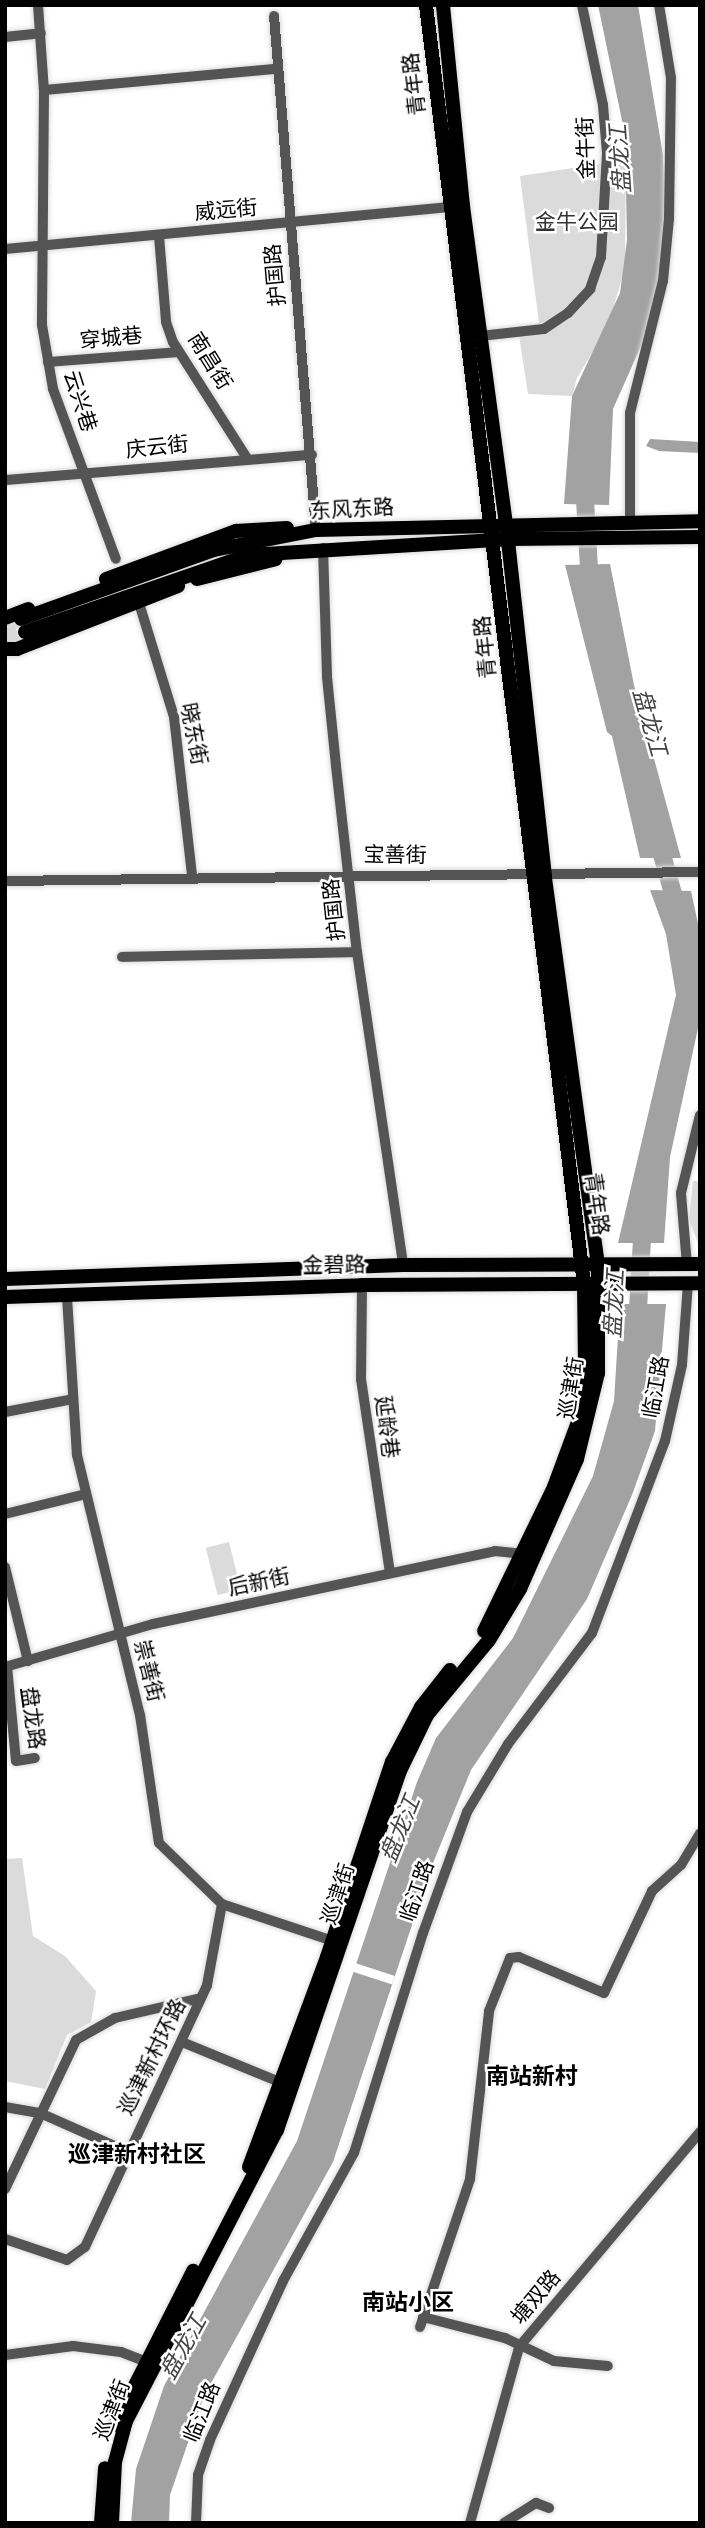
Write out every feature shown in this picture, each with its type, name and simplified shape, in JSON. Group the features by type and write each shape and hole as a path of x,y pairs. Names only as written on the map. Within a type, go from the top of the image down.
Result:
{"main road":[{"name":"青年路","path":"426,5 450,207 499,524"},
{"name":"青年路","path":"443,5 584,1284"},
{"name":"东风东路","path":"700,521 316,530 214,550 23,626 220,561 323,548 501,540 700,537"},
{"path":"5,618 236,531 316,530"},
{"path":"5,649 17,649 203,577 304,550"},
{"name":"青年路","path":"538,876 598,1265 604,1284"},
{"name":"金碧路","path":"5,1279 403,1265 693,1264"},
{"name":"金碧路","path":"5,1297 362,1285 694,1283"},
{"name":"巡津街","path":"101,2523 113,2431 144,2361 254,2157 338,1943 379,1796 405,1734 438,1683 488,1626 524,1554 578,1422 584,1368 584,1284"},
{"name":"巡津街","path":"112,2523 115,2462 126,2421 268,2150 338,1943 412,1742 447,1688 502,1620 576,1459 598,1373 604,1284"}],"street":[{"name":"云兴巷","path":"38,5 44,90 41,325 52,389 116,559"},
{"name":"金牛街","path":"480,336 544,329 560,318 590,289 601,257 606,224 604,117 582,5"},
{"path":"630,522 630,413 663,281 669,219 671,78 659,5"},
{"name":"护国路","path":"274,16 276,69 312,455 316,530"},
{"path":"5,37 41,33"},
{"path":"44,90 276,69"},
{"name":"威远街","path":"5,249 450,207"},
{"name":"南昌街","path":"159,236 166,322 178,352 247,458"},
{"name":"穿城巷","path":"48,362 178,352"},
{"name":"庆云街","path":"5,480 247,458 312,455"},
{"name":"护国路","path":"323,548 327,677 357,952 403,1265"},
{"name":"晓东街","path":"139,603 174,717 192,876"},
{"name":"宝善街","path":"5,881 349,873 538,876 694,872"},
{"path":"122,957 357,952"},
{"path":"693,1264 681,1193 700,1115"},
{"name":"临江路","path":"196,2523 198,2475 210,2440 283,2281 354,2153 423,1933 467,1812 508,1744 577,1659 602,1608 653,1479 676,1403 694,1283"},
{"name":"延龄巷","path":"362,1285 361,1379 390,1573"},
{"name":"崇善街","path":"67,1297 73,1399 86,1494 140,1715 159,1843 222,1904 338,1943"},
{"path":"5,1412 73,1399"},
{"path":"5,1514 86,1494"},
{"name":"后新街","path":"6,1667 119,1633 390,1573 495,1552 524,1554"},
{"path":"5,1567 28,1661"},
{"name":"盘龙路","path":"6,1667 11,1762 35,1758"},
{"path":"608,2366 554,2361 519,2347 505,2338 421,2322 470,2179 489,2011 510,1958 519,1957 604,1993 652,1891 681,1865 700,1833"},
{"path":"201,1998 222,1904"},
{"name":"巡津新村环路","path":"5,2239 47,2256 67,2260 78,2256 201,1998"},
{"name":"巡津新村环路","path":"5,2189 68,2050 89,2030 115,2018 201,1998"},
{"path":"182,2042 282,2083"},
{"path":"5,2107 40,2113 128,2152"},
{"name":"塘双路","path":"470,2523 519,2347 700,2132"},
{"path":"5,2355 82,2346 121,2351 144,2361"},
{"path":"504,2523 536,2504 550,2508"}],"green space":[{"name":"金牛公园","path":"626,160 625,268 608,326 577,378 572,396 528,394 519,335 539,323 520,176"},
{"path":"693,1181 700,1181 700,1249 689,1219"},
{"path":"229,1542 241,1590 218,1595 206,1548"},
{"path":"22,1858 33,1936 65,1956 96,1991 91,2022 67,2035 45,2089 5,2081 5,1859"}],"shaded area":[{"path":"598,5 638,5 663,155 665,207 660,282 641,346 613,409 609,505 564,504 572,396 620,293 627,240 625,135"},
{"path":"650,439 700,442 700,453 659,451 646,446"},
{"path":"610,564 634,685 681,858 640,858 612,736 607,732 565,565"},
{"path":"650,890 691,891 700,933 700,1019 670,1157 664,1243 618,1243 676,995 666,934"},
{"path":"620,1304 666,1304 655,1431 632,1495 587,1599 471,1770 431,1868 333,2162 204,2396 170,2495 169,2523 131,2523 136,2469 164,2386 297,2141 417,1782 436,1738 513,1638 593,1476 614,1401"}],"pier":[{"path":"355,1963 395,1976 392,1985 352,1972"}],"waterway":[{"name":"盘龙江","path":"584,482 590,587"},
{"name":"盘龙江","path":"657,837 678,911"},
{"name":"盘龙江","path":"637,1326 643,1221"}],"tunnel":[{"path":"5,626 21,619"},
{"path":"5,640 25,632"}],"district":[{"name":"南站新村","path":"532,2076"},
{"name":"巡津新村社区","path":"137,2154"},
{"name":"南站小区","path":"408,2302"}]}
